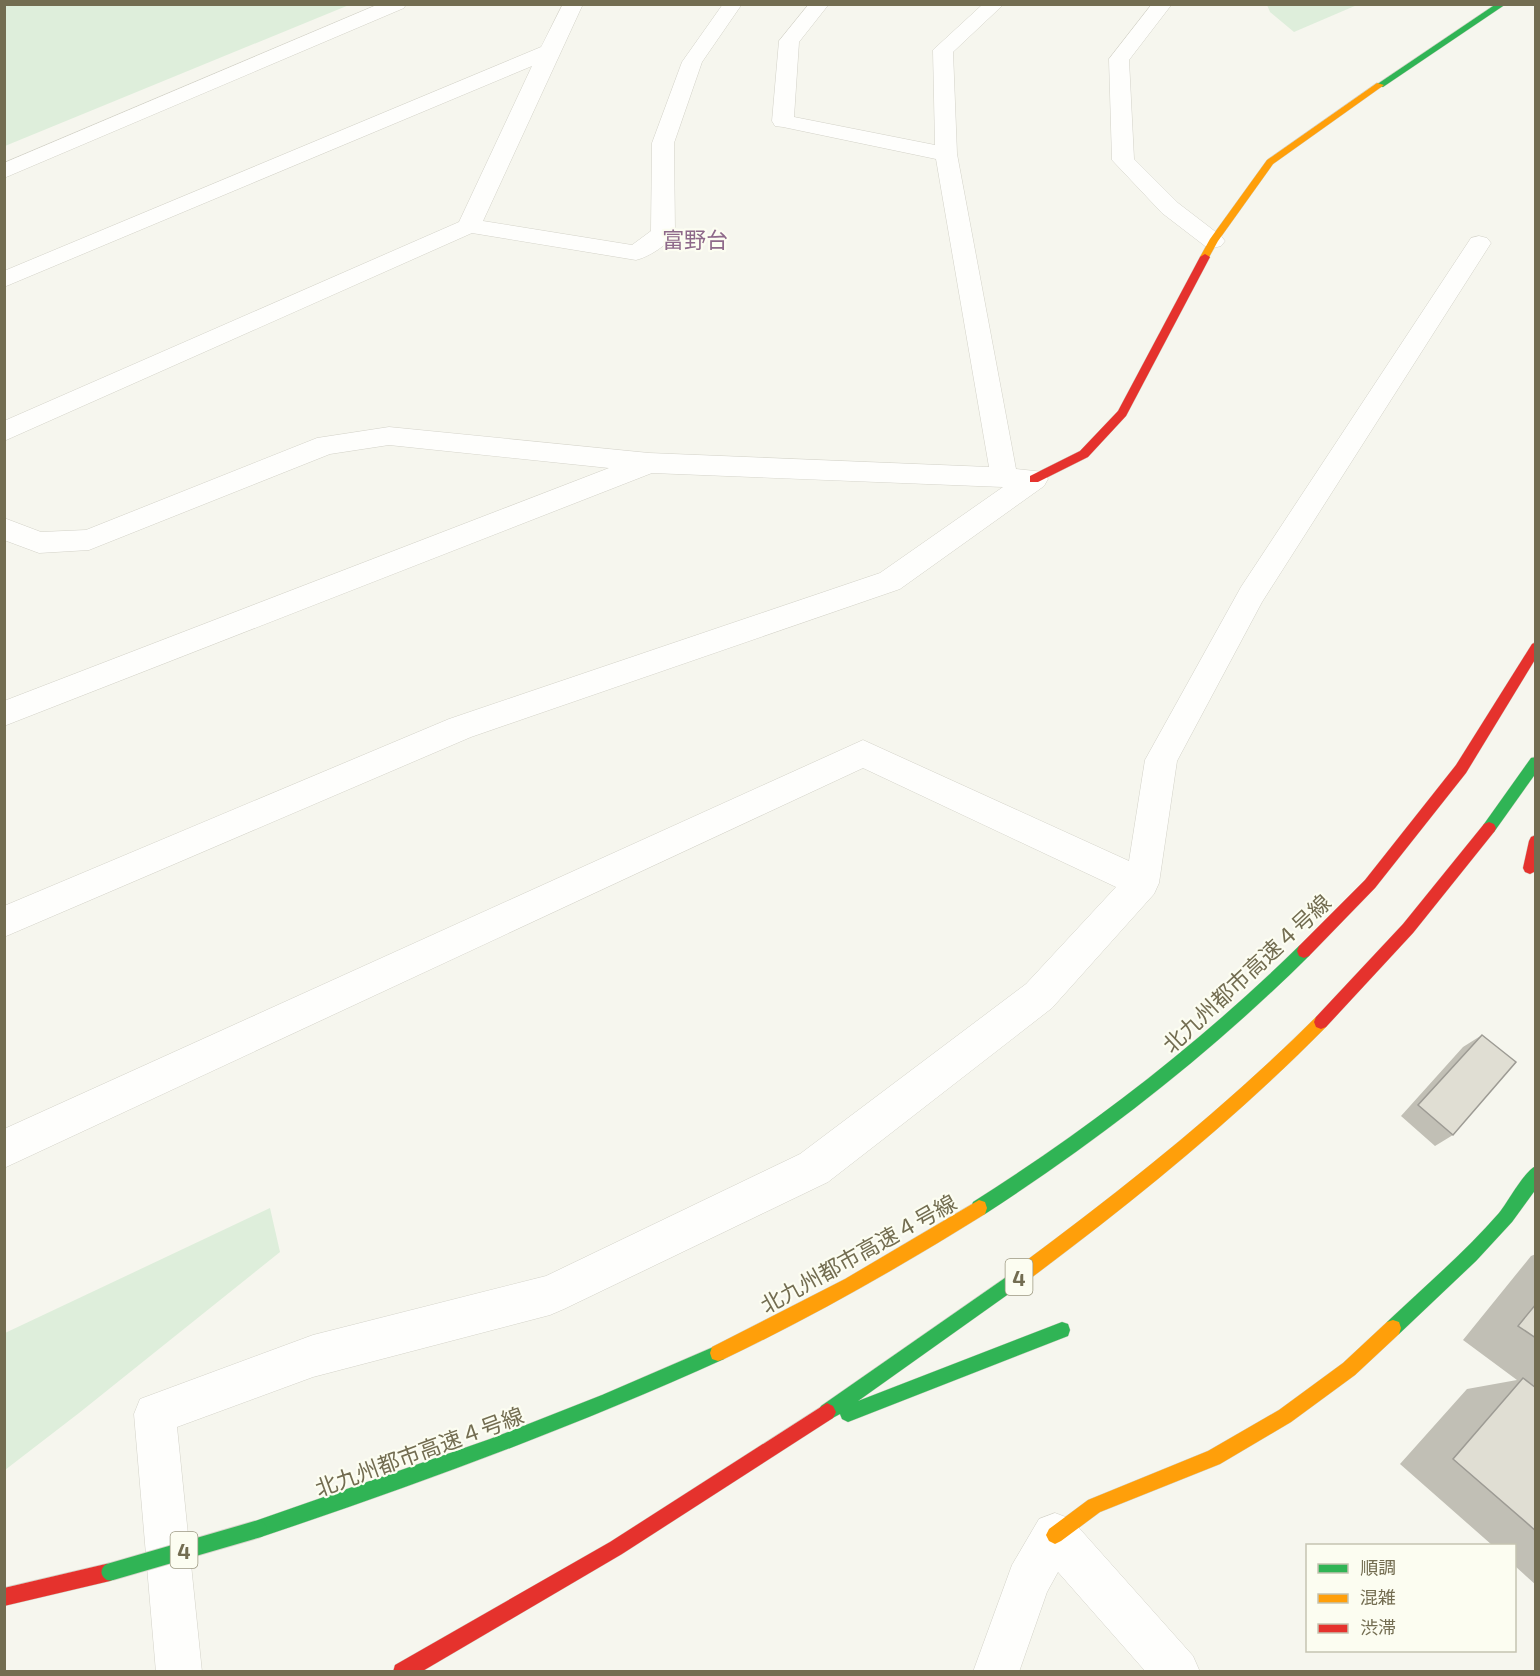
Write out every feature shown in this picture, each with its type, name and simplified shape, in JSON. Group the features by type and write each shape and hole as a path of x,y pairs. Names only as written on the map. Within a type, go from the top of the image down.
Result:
{"main road":[{"path":"1019,478 1084,454 1122,413 1213,241 1270,162 1436,46 1502,4"},
{"name":"北九州都市高速４号線","path":"4,1597 110,1572 258,1529 474,1456 642,1388 792,1317 925,1244 1053,1161 1170,1072 1259,995 1367,888 1447,789 1509,697 1536,647"},
{"name":"4","path":"402,1671 439,1653 629,1541 790,1436 913,1353 1043,1260 1150,1178 1251,1091 1340,1004 1423,915 1500,816 1536,762"},
{"path":"1530,868 1536,841"},
{"path":"1055,1535 1094,1506 1214,1458 1285,1416 1349,1369 1480,1246 1525,1193 1536,1174"},
{"path":"790,1436 1062,1330"}],"street":[{"path":"4,171 396,4"},
{"path":"469,226 573,4"},
{"path":"4,432 469,226 636,253 663,234 663,143 692,62 733,4"},
{"path":"820,4 789,41 783,121 946,154"},
{"path":"995,4 943,50 946,154 1019,478"},
{"path":"1163,4 1119,59 1123,160 1170,208 1213,241"},
{"path":"4,280 549,51"},
{"path":"179,1671 155,1414 313,1356 550,1295 814,1168 1040,996 1142,883 1161,760 1251,595 1479,243"},
{"path":"4,528 39,543 89,540 326,445 389,436 650,463 1019,478"},
{"path":"4,714 650,463"},
{"path":"4,922 460,728 890,581 1019,478"},
{"path":"4,1149 863,753 1142,883"},
{"path":"996,1671 1028,1581 1055,1535 1177,1671"}],"green space":[{"path":"5,4 349,4 349,5 5,146"},
{"path":"1267,4 1357,5 1294,32 1270,12"},
{"path":"270,1208 280,1252 5,1470 5,1333"}],"building":[{"path":"1482,1035 1516,1062 1453,1135 1418,1105"},
{"path":"1536,1304 1536,1338 1518,1326"},
{"path":"1523,1378 1536,1388 1536,1531 1453,1459"}],"traffic: fast":[{"path":"1380,85 1502,4"},
{"path":"1489,828 1536,762"},
{"path":"979,1208 1066,1151 1149,1089 1229,1023 1304,951"},
{"path":"1393,1328 1489,1236 1522,1196 1536,1174"},
{"path":"827,1412 1025,1272"},
{"path":"848,1413 1062,1330"},
{"path":"258,1529 548,1426 718,1353"},
{"path":"110,1572 258,1529"}],"traffic: slow":[{"path":"1205,257 1213,241 1270,162 1380,85"},
{"path":"1025,1272 1102,1214 1215,1122 1321,1022"},
{"path":"718,1353 850,1285 979,1208"},
{"path":"1055,1535 1094,1506 1214,1458 1285,1416 1349,1369 1393,1328"}],"traffic: jam":[{"path":"1034,479 1084,454 1122,413 1205,257"},
{"path":"1304,951 1370,884 1461,769 1536,647"},
{"path":"1321,1022 1408,928 1489,828"},
{"path":"1530,868 1536,841"},
{"path":"402,1672 616,1548 827,1412"},
{"path":"4,1597 110,1572"}],"district":[{"name":"富野台","path":"695,239"}]}
